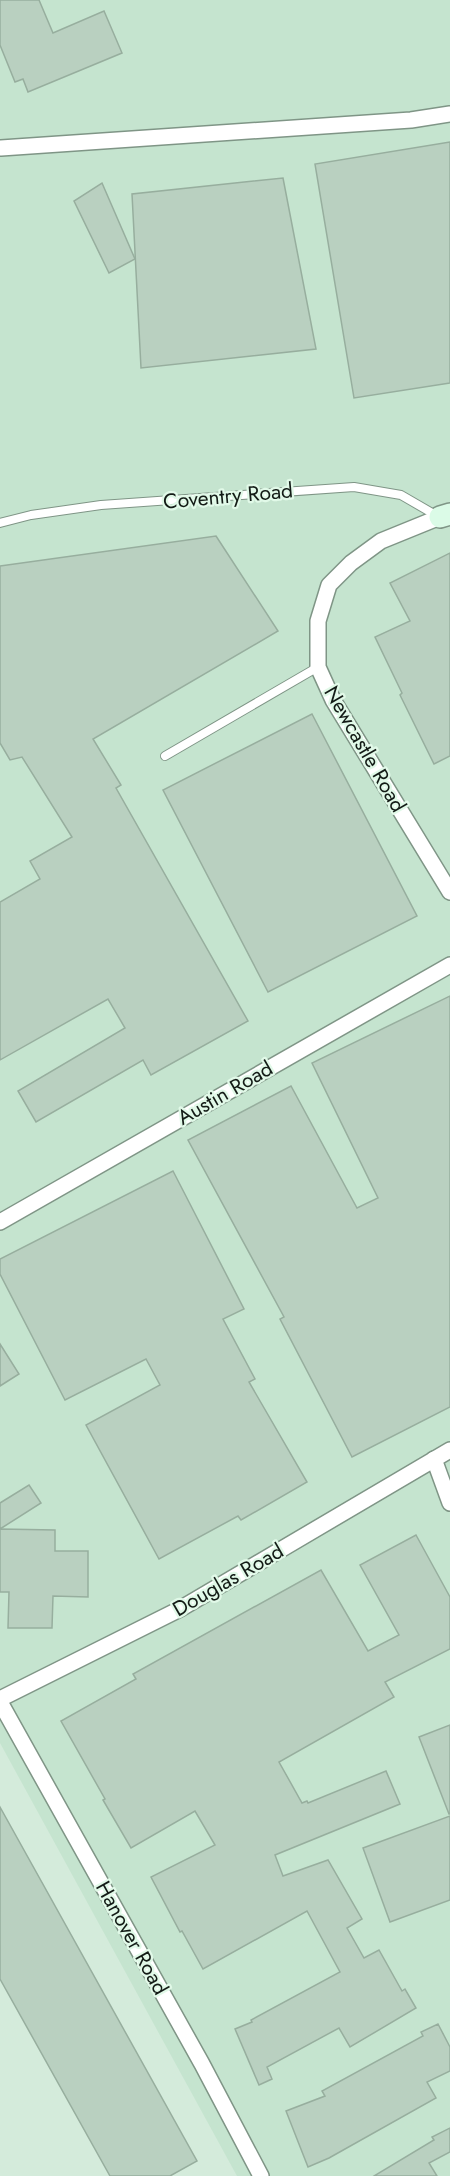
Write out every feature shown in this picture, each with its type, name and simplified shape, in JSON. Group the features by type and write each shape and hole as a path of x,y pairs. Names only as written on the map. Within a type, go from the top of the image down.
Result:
{"street":[{"path":"1,147 399,120 450,114"},
{"name":"Newcastle Road","path":"445,516 381,542 351,563 329,585 318,621 318,667 333,700 450,892"},
{"name":"Austin Road","path":"0,1222 450,965"},
{"name":"Douglas Road","path":"0,1700 180,1609 450,1450"},
{"path":"434,1459 450,1503"},
{"name":"Hanover Road","path":"0,1700 261,2176"}],"lane":[{"name":"Coventry Road","path":"0,522 101,505 354,487 401,495 445,516"},
{"path":"165,756 318,667"}],"shaded area":[{"path":"0,0 450,0 450,2176 237,2176 0,1743"}],"building":[{"path":"0,0 39,0 53,33 104,11 122,53 28,92 23,79 15,82 0,45"},
{"path":"450,142 450,383 354,398 315,164"},
{"path":"283,178 316,349 141,368 132,194"},
{"path":"102,183 135,259 109,273 74,201"},
{"path":"216,536 278,631 93,739 121,785 116,788 248,1021 151,1075 143,1060 36,1122 18,1091 125,1028 108,999 0,1060 0,902 40,879 30,861 72,837 22,757 10,760 0,743 0,566"},
{"path":"450,553 450,756 434,764 375,637 410,621 390,583"},
{"path":"312,714 417,916 268,992 163,790"},
{"path":"450,996 450,1407 352,1457 280,1319 284,1317 188,1140 291,1086 357,1208 378,1198 312,1063"},
{"path":"173,1171 244,1309 223,1319 255,1379 249,1382 307,1482 241,1520 238,1516 159,1559 86,1425 160,1385 146,1359 65,1400 0,1274 0,1259"},
{"path":"0,1344 19,1374 0,1386"},
{"path":"29,1485 41,1503 0,1529 0,1503"},
{"path":"0,1529 55,1530 55,1551 88,1551 88,1597 53,1596 52,1628 8,1628 9,1592 0,1592"},
{"path":"416,1535 450,1597 450,1649 385,1682 394,1697 279,1762 302,1803 307,1801 308,1803 386,1771 400,1804 275,1855 283,1876 328,1860 362,1919 347,1928 364,1958 379,1950 402,1991 405,1989 416,2008 350,2047 339,2028 267,2067 272,2079 259,2085 235,2029 252,2022 251,2020 340,1972 307,1911 203,1969 182,1931 180,1932 151,1877 215,1845 195,1811 131,1848 61,1721 136,1679 133,1674 321,1570 368,1651 399,1635 360,1565"},
{"path":"450,1725 450,1814 449,1814 419,1737"},
{"path":"0,1807 197,2161 170,2176 110,2176 0,1979"},
{"path":"450,1816 450,1900 390,1922 363,1848"},
{"path":"438,2024 450,2047 450,2071 427,2082 436,2098 329,2158 308,2167 286,2111 325,2096 322,2091 423,2036 421,2032"},
{"path":"450,2128 450,2152 429,2163 437,2176 374,2176 434,2140 432,2137"}]}
